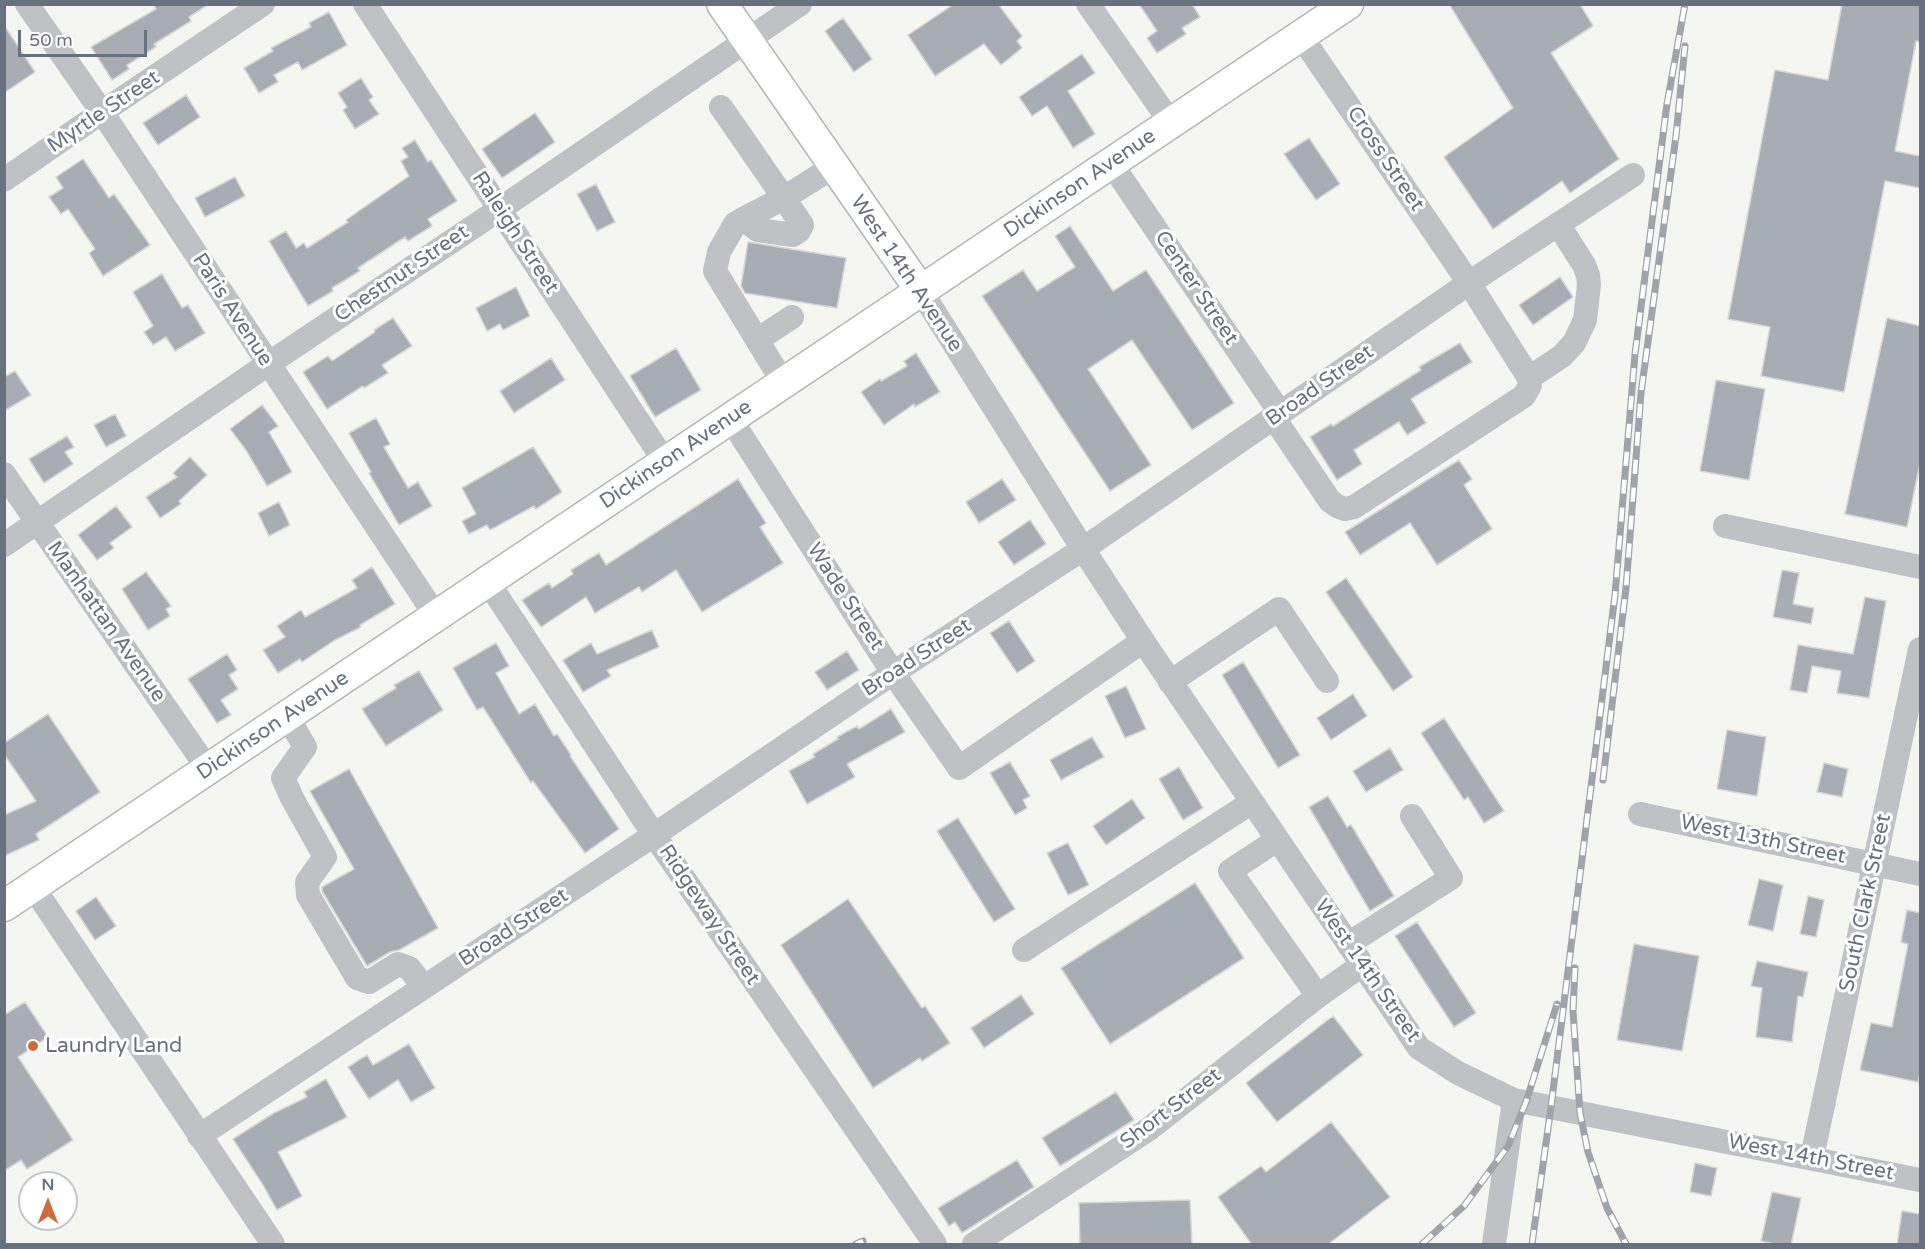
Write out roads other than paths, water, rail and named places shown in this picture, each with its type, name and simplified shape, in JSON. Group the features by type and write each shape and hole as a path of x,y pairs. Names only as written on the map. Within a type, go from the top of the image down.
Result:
{"main road":[{"name":"West 14th Avenue","path":"722,4 921,291"},
{"name":"Dickinson Avenue","path":"4,906 1348,4"}],"street":[{"name":"Paris Avenue","path":"27,4 102,112 436,616"},
{"name":"Myrtle Street","path":"4,180 263,4"},
{"name":"Raleigh Street","path":"365,4 665,462"},
{"name":"Chestnut Street","path":"4,545 800,4"},
{"path":"1088,4 1172,123"},
{"name":"Cross Street","path":"1301,36 1469,282 1529,378"},
{"path":"721,107 802,225 793,235 758,230 743,219"},
{"name":"Center Street","path":"1111,163 1278,416 1330,501 1337,506 1345,509 1354,507 1524,396 1530,385 1529,378"},
{"path":"785,382 715,271 719,252 735,224 784,198 833,166"},
{"name":"Broad Street","path":"199,1136 654,836 893,673 1083,549 1469,282 1633,176"},
{"path":"1529,378 1562,356 1574,343 1585,320 1588,275 1558,224"},
{"name":"West 14th Avenue","path":"921,291 1083,549"},
{"path":"757,340 792,317"},
{"name":"Wade Street","path":"730,418 893,673 959,768 1143,641"},
{"name":"Manhattan Avenue","path":"4,474 208,769"},
{"path":"1725,526 1920,567"},
{"name":"West 14th Street","path":"1083,549 1170,682 1419,1048 1458,1073 1514,1100 1920,1180"},
{"name":"Ridgeway Street","path":"488,582 654,836 935,1245"},
{"path":"1170,682 1279,609 1327,681"},
{"name":"South Clark Street","path":"1812,1157 1920,649"},
{"path":"287,716 305,747 283,778 326,857 307,882 308,895 357,978 369,982 398,964 409,968 424,987"},
{"path":"1024,950 1252,802"},
{"name":"West 13th Street","path":"1640,814 1920,874"},
{"path":"1348,944 1451,878 1412,816"},
{"path":"1277,840 1230,871 1318,996"},
{"path":"33,887 273,1245"},
{"name":"Short Street","path":"974,1245 1149,1129 1318,996 1362,965"},
{"path":"1494,1245 1514,1100"}],"railway":[{"path":"1532,1244 1615,595 1635,354 1667,104 1685,4"},
{"path":"1603,780 1626,588 1641,393 1676,136 1685,46"},
{"path":"1575,968 1573,1011 1580,1113 1588,1152 1607,1208 1626,1244"},
{"path":"1422,1244 1464,1206 1508,1146 1526,1102 1557,1004"},
{"path":"856,1244 863,1241"}],"place":[{"name":"Laundry Land","path":"33,1046"}]}
